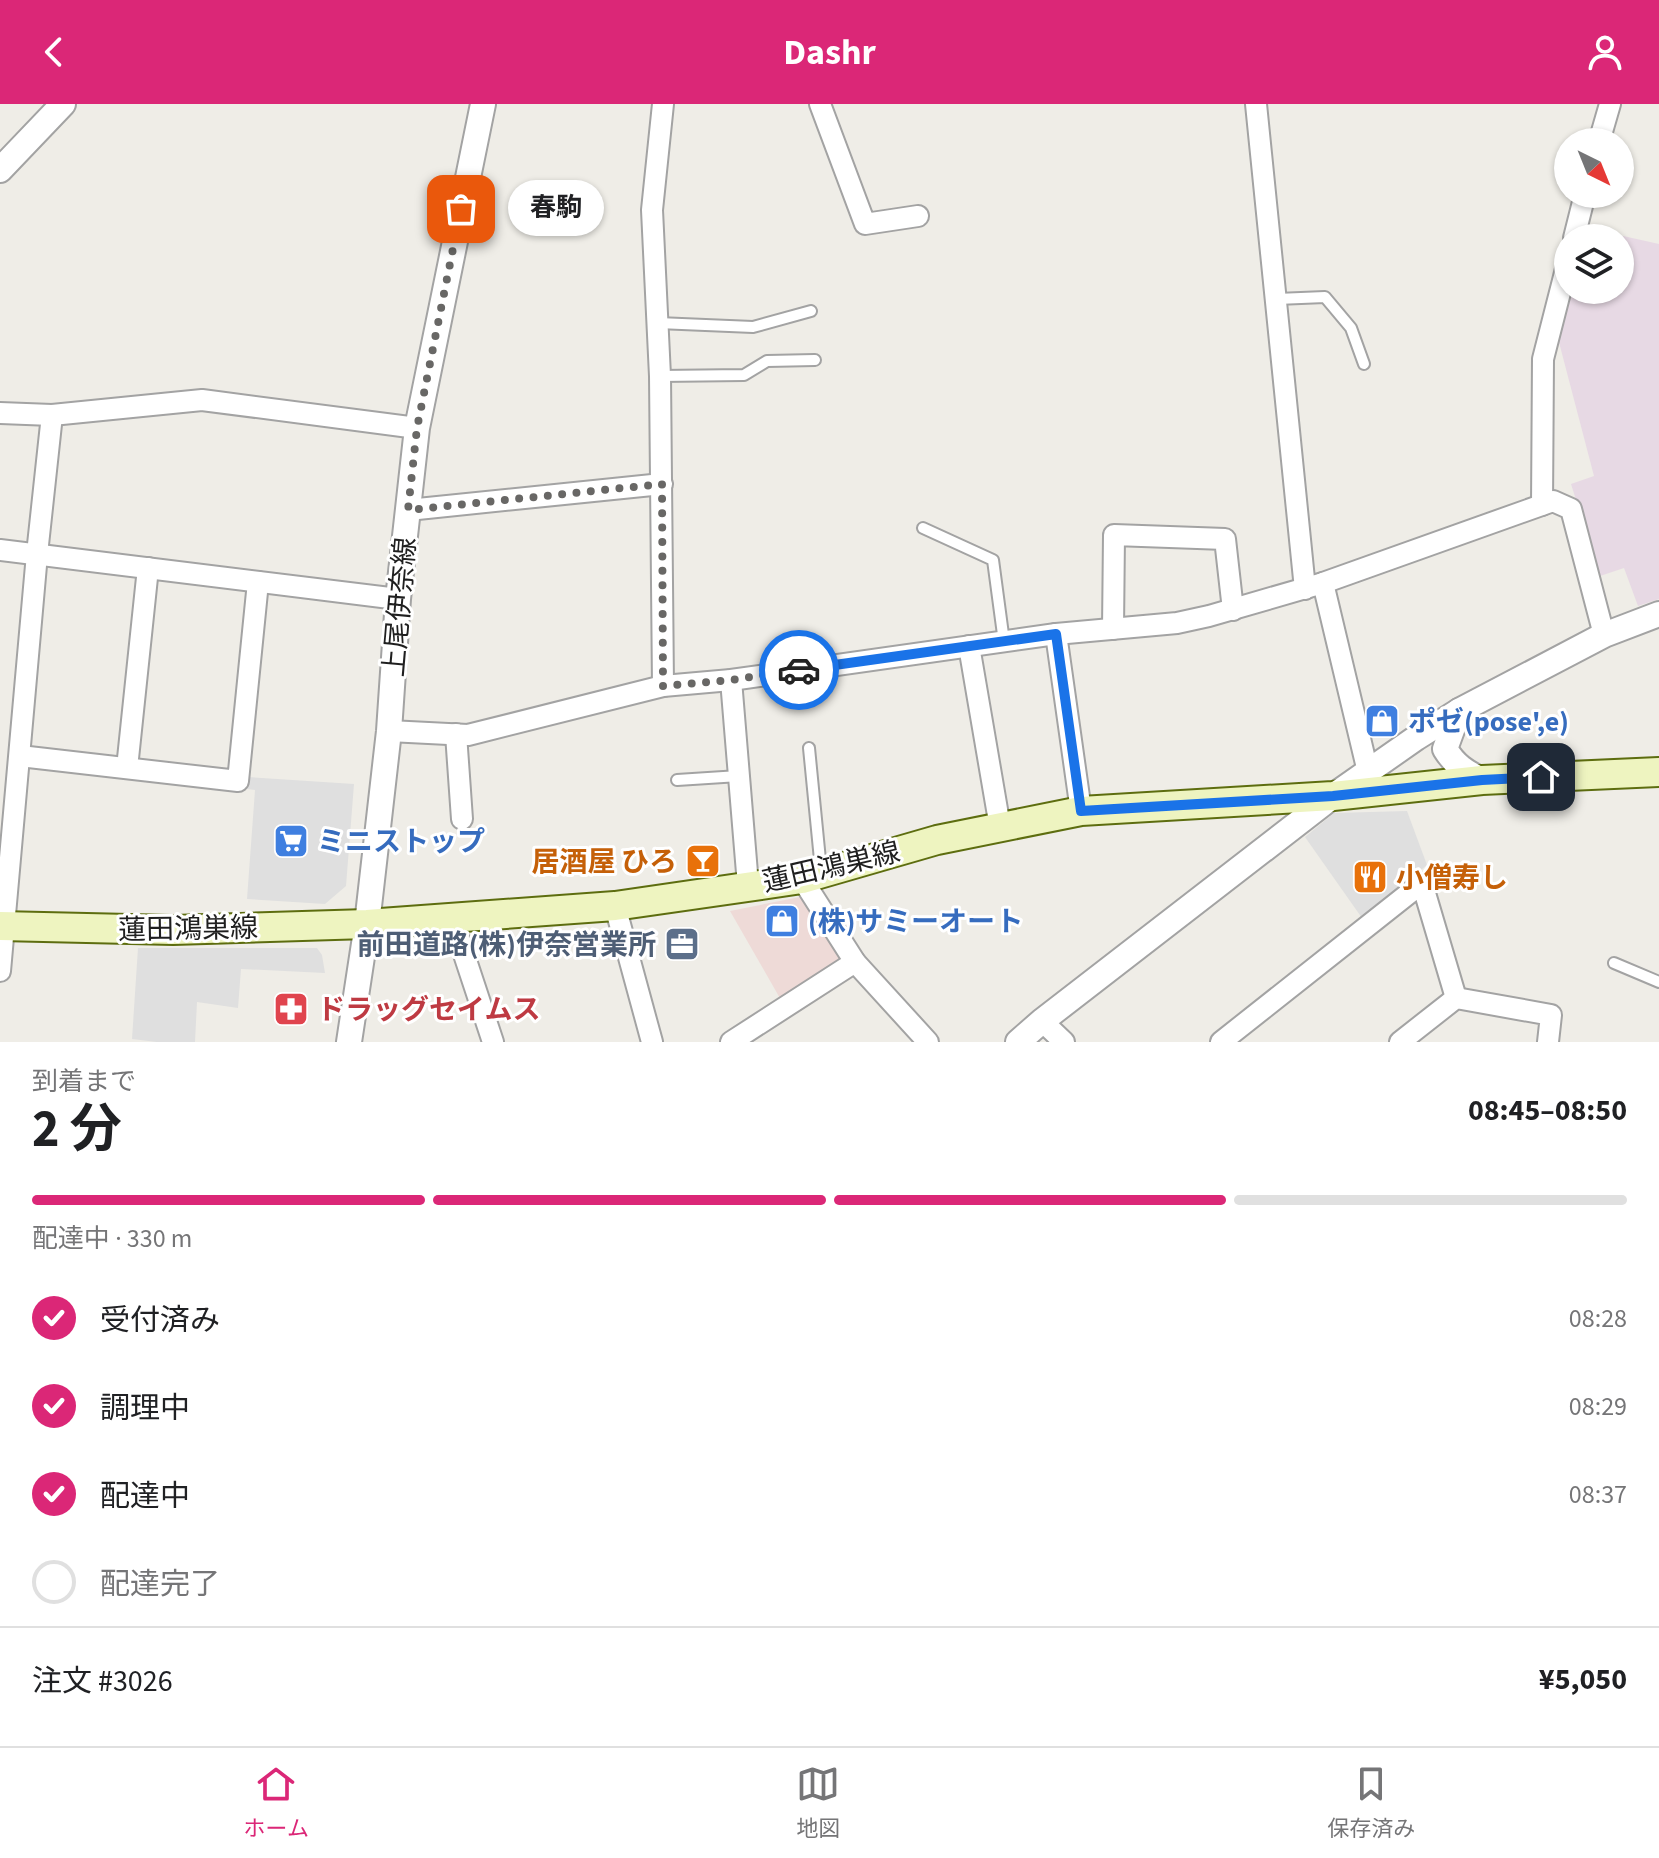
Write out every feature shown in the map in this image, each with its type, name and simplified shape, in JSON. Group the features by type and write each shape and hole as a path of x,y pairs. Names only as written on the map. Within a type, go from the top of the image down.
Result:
{"main road":[{"name":"蓮田鴻巣線","path":"2,926 173,930 367,924 615,906 812,875 937,840 1081,811 1333,796 1482,780 1659,772"}],"street":[{"path":"0,170 63,104"},
{"name":"上尾伊奈線","path":"349,1042 367,924 389,731 398,599 417,428 483,104"},
{"path":"663,104 652,210 660,376 663,686"},
{"path":"820,104 865,224 918,216"},
{"path":"1256,104 1277,299 1314,586 1368,772"},
{"path":"1603,128 1610,104"},
{"path":"1542,505 1543,359 1557,304"},
{"path":"0,413 52,415 202,400 417,428"},
{"path":"0,971 52,415"},
{"path":"408,510 662,484"},
{"path":"389,731 468,735 663,686 731,680 1056,634 1177,623 1314,586 1553,501 1571,509 1604,635"},
{"path":"1113,629 1114,535 1225,539 1233,610"},
{"path":"0,550 398,599"},
{"path":"127,768 148,568"},
{"path":"20,756 238,781 258,582"},
{"path":"1018,1042 1333,796 1459,711 1604,635 1659,614"},
{"path":"1056,634 1081,811"},
{"path":"969,646 1000,827"},
{"path":"731,680 748,885"},
{"path":"1459,711 1445,749 1454,763 1482,780"},
{"path":"456,734 462,819"},
{"path":"812,875 855,962 928,1042"},
{"path":"1221,1042 1422,883 1456,998"},
{"path":"615,906 652,1042"},
{"path":"452,918 493,1042"},
{"path":"731,1042 855,962"},
{"path":"1400,1042 1456,998 1551,1015 1548,1042"},
{"path":"1042,1021 1064,1042"}],"lane":[{"path":"1277,299 1325,297 1351,328 1364,364"},
{"path":"658,323 753,327 811,311"},
{"path":"660,376 744,375 767,361 815,360"},
{"path":"923,528 993,560 1004,642"},
{"path":"809,748 812,875"},
{"path":"677,780 739,776"},
{"path":"1614,963 1659,982"}],"shaded area":[{"path":"1634,238 1659,244 1659,599 1638,606 1624,568 1600,576 1571,484 1594,476 1555,327 1563,304 1634,304"},
{"path":"248,777 354,784 346,886 325,904 247,899 255,790 247,789"},
{"path":"1407,811 1427,865 1362,918 1305,837 1334,813"},
{"path":"805,896 844,953 843,962 781,1000 730,911"},
{"path":"138,948 317,948 322,955 325,973 241,969 238,1008 197,1002 195,1042 132,1039"}],"way so far":[{"path":"461,209 417,428 408,510 662,484 663,686 799,670"}],"place":[{"name":"春駒","path":"461,209"},
{"name":"ポゼ(pose',e)","path":"1382,721"},
{"name":"ミニストップ","path":"291,841"},
{"name":"居酒屋 ひろ","path":"703,861"},
{"name":"小僧寿し","path":"1370,877"},
{"name":"(株)サミーオート","path":"782,921"},
{"name":"前田道路(株)伊奈営業所","path":"682,944"},
{"name":"ドラッグセイムス","path":"291,1009"}],"route":[{"path":"799,670 1056,634 1081,811 1333,796 1541,777"}]}
